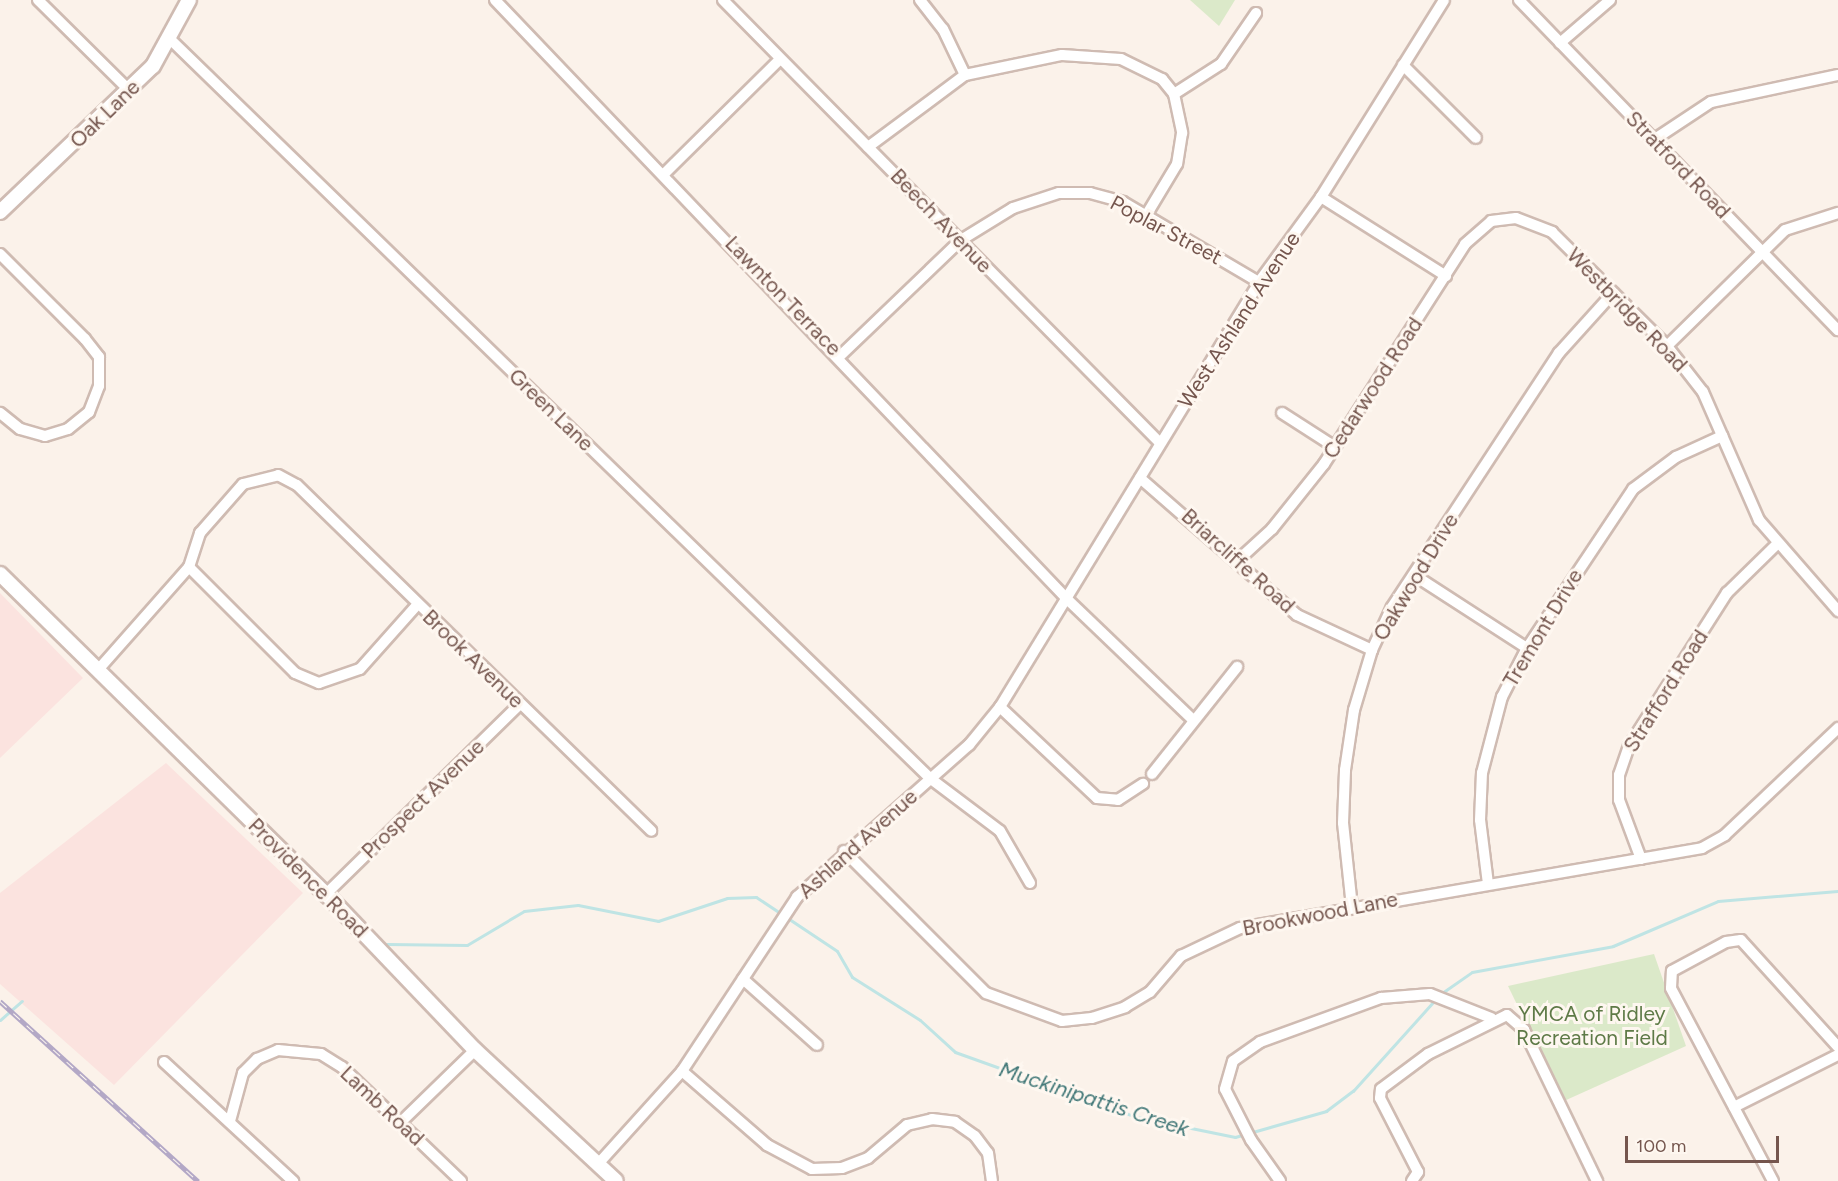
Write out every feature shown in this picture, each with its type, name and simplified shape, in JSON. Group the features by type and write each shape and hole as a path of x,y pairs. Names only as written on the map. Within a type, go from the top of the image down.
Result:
{"street":[{"path":"38,0 130,91"},
{"name":"Oak Lane","path":"1,207 130,91 171,40 189,0"},
{"name":"Lawnton Terrace","path":"495,0 840,356 1066,598 1193,720"},
{"name":"Beech Avenue","path":"723,0 779,60 961,240 1160,443"},
{"path":"920,0 943,29 965,75"},
{"name":"West Ashland Avenue","path":"1037,643 1259,282 1322,197 1444,0"},
{"name":"Stratford Road","path":"1519,0 1655,138 1838,330"},
{"path":"1560,43 1610,0"},
{"path":"1174,94 1221,64 1256,13"},
{"name":"Green Lane","path":"171,40 931,779 1000,831 1030,883"},
{"path":"868,147 965,75 1062,56 1121,59 1148,68 1174,94 1182,133 1177,164 1147,214"},
{"path":"665,173 779,60"},
{"path":"1403,65 1476,138"},
{"path":"1655,138 1711,102 1838,75"},
{"name":"Poplar Street","path":"840,356 961,240 1013,208 1059,193 1106,196 1147,214 1259,282"},
{"path":"1322,197 1446,276"},
{"path":"1667,346 1761,251 1792,226 1838,213"},
{"name":"Cedarwood Road","path":"1236,562 1272,529 1335,447 1474,234 1506,218"},
{"name":"Westbridge Road","path":"1506,218 1529,220 1552,232 1667,346 1703,392 1749,500 1776,545 1836,607"},
{"path":"0,254 85,339 99,357 99,386 89,412 68,429 45,436 20,429 0,413"},
{"name":"Oakwood Drive","path":"1352,907 1343,823 1345,770 1354,710 1372,650 1414,575 1559,353 1613,293"},
{"path":"1282,412 1335,447"},
{"name":"Tremont Drive","path":"1488,884 1480,820 1482,773 1502,697 1527,648 1633,489 1676,457 1722,436"},
{"name":"Brook Avenue","path":"189,567 200,533 243,484 278,475 297,485 417,605 651,831"},
{"name":"Briarcliffe Road","path":"1140,478 1297,615 1372,650"},
{"name":"Strafford Road","path":"1641,859 1619,800 1619,775 1629,746 1727,593 1776,545"},
{"path":"97,671 189,567 295,673 319,683 360,669 417,605"},
{"name":"Providence Road","path":"0,574 326,894 475,1050 616,1181"},
{"path":"1414,575 1527,648"},
{"name":"Ashland Avenue","path":"597,1164 682,1071 785,916 844,851 931,779 1000,707 1037,643"},
{"path":"1152,774 1237,667"},
{"name":"Prospect Avenue","path":"326,894 520,704"},
{"path":"1000,707 1097,798 1118,800 1143,784"},
{"name":"Brookwood Lane","path":"844,851 986,993 1062,1021 1125,1008 1206,940 1352,907 1641,859 1715,842 1838,728"},
{"path":"1773,1181 1671,988 1672,971 1726,942 1742,940 1838,1047"},
{"path":"743,979 817,1046"},
{"path":"1280,1181 1251,1140 1225,1089 1233,1061 1260,1042 1354,1005 1430,994 1491,1018"},
{"path":"1412,1181 1418,1172 1380,1098 1381,1089 1428,1054 1491,1018 1507,1015 1524,1030 1597,1181"},
{"name":"Lamb Road","path":"230,1121 243,1073 267,1054 300,1049 342,1067 461,1181"},
{"path":"400,1123 475,1050"},
{"path":"1734,1107 1838,1055"},
{"path":"164,1062 293,1181"},
{"path":"682,1071 767,1145 812,1169 842,1168 868,1158 907,1125 932,1119 955,1122 975,1136 988,1153 992,1181"},
{"path":"809,1181 812,1169"}],"shaded area":[{"path":"0,593 83,678 0,758"},
{"path":"166,763 303,893 114,1085 0,984 0,893"}],"green space":[{"path":"1190,0 1235,0 1219,26"},
{"name":"YMCA of Ridley Recreation Field","path":"1654,954 1686,1046 1564,1101 1508,986"}],"waterway":[{"name":"Muckinipattis Creek","path":"1439,995 1472,972 1613,946 1718,901 1838,891"},
{"name":"Muckinipattis Creek","path":"387,944 467,945 524,911 578,905 658,921 727,898 756,897 837,951 852,977 920,1020 955,1052 1137,1117 1235,1137 1326,1111 1353,1091 1435,1000"},
{"name":"Muckinipattis Creek","path":"0,1020 22,1001"}],"railway":[{"path":"0,1001 198,1181"}]}
